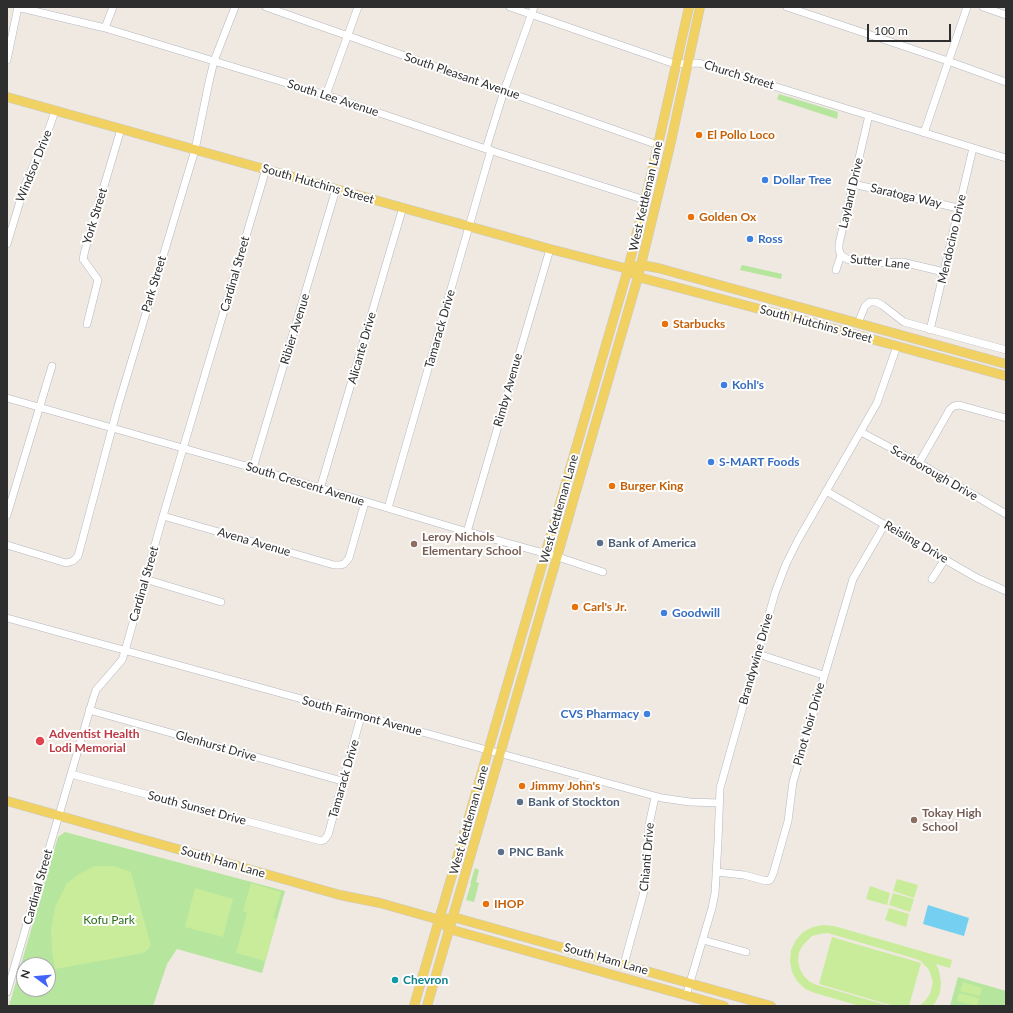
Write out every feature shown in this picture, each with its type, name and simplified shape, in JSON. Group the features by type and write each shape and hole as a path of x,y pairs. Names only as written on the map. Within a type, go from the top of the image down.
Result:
{"main road":[{"name":"West Kettleman Lane","path":"414,1006 628,269 689,7"},
{"name":"West Kettleman Lane","path":"427,1006 638,277 664,174 700,7"},
{"name":"South Hutchins Street","path":"7,97 550,249 628,269 638,277 1006,376"},
{"name":"South Hutchins Street","path":"628,269 641,265 658,268 1006,364"},
{"path":"731,301 741,295 754,294"},
{"path":"596,380 602,405"},
{"name":"South Ham Lane","path":"7,801 340,895 380,903 440,920 453,917 624,964 758,1004 772,1006"},
{"name":"South Ham Lane","path":"440,920 449,929 724,1006"}],"street":[{"path":"7,60 18,7"},
{"name":"South Lee Avenue","path":"18,7 105,28 326,95 645,200"},
{"path":"105,28 113,7"},
{"name":"Park Street","path":"7,545 66,563 73,561 78,556 112,428 195,150 214,61 235,7"},
{"name":"South Pleasant Avenue","path":"266,7 658,145"},
{"path":"326,95 358,7"},
{"name":"Church Street","path":"510,7 675,64 699,63 1006,158"},
{"name":"Tamarack Drive","path":"388,508 469,226 504,91 534,7"},
{"path":"788,7 1006,82"},
{"path":"924,133 967,7"},
{"path":"983,7 1006,15"},
{"name":"Windsor Drive","path":"7,244 25,185 46,137 55,111"},
{"name":"Layland Drive","path":"836,270 841,255 839,244 869,116"},
{"name":"York Street","path":"88,324 98,280 83,259 121,130"},
{"name":"Mendocino Drive","path":"930,330 973,148"},
{"name":"Cardinal Street","path":"7,992 89,710 96,690 122,660 125,651 163,516 266,169"},
{"name":"Saratoga Way","path":"853,184 958,208"},
{"name":"Ribier Avenue","path":"253,468 336,189"},
{"name":"Alicante Drive","path":"320,489 403,207"},
{"name":"Rimby Avenue","path":"467,532 550,249"},
{"name":"Sutter Lane","path":"841,255 847,259 855,261 902,262 944,272"},
{"path":"858,323 865,306 870,302 876,302 904,322 1006,350"},
{"name":"Brandywine Drive","path":"686,996 712,908 716,872 720,788 775,593 786,564 826,491 861,432 879,396 897,346"},
{"path":"7,516 52,366"},
{"name":"South Crescent Avenue","path":"7,398 253,468 467,532 558,557 603,572"},
{"path":"919,463 950,409 954,406 959,405 1006,418"},
{"name":"Scarborough Drive","path":"861,432 919,463 1005,513"},
{"name":"Reisling Drive","path":"826,491 977,578 1006,591"},
{"name":"Avena Avenue","path":"163,516 334,565 344,564 349,558 365,502"},
{"name":"Pinot Noir Drive","path":"716,872 744,875 766,881 770,880 773,874 788,821 792,782 853,579 885,524"},
{"path":"932,579 945,559"},
{"path":"145,579 221,602"},
{"name":"South Fairmont Avenue","path":"7,618 655,797 690,802 719,803"},
{"path":"758,654 823,675"},
{"name":"Glenhurst Drive","path":"89,710 342,781"},
{"name":"Tamarack Drive","path":"324,840 328,835 361,716"},
{"name":"South Sunset Drive","path":"71,774 318,841 324,840"},
{"name":"Chianti Drive","path":"624,964 647,877 649,825 655,797"},
{"path":"703,940 746,952"}],"green space":[{"path":"779,94 838,112 837,119 779,100 777,99"},
{"path":"742,265 782,274 781,279 740,270"},
{"name":"Kofu Park","path":"65,832 285,891 262,973 177,949 167,964 153,1006 9,1006 16,982 16,997 56,997 56,957 23,957 58,837"},
{"path":"95,866 113,866 131,872 151,946 144,953 56,969 56,957 53,957 52,951 51,930 55,907 67,883 79,874"},
{"path":"475,868 479,870 476,882 479,883 474,902 466,900"},
{"path":"897,879 918,885 914,898 893,891"},
{"path":"251,883 281,892 273,918 277,919 265,961 236,953 247,913 243,911"},
{"path":"870,886 890,893 887,905 866,899"},
{"path":"195,888 233,899 223,937 185,927"},
{"path":"893,893 914,899 910,912 889,905"},
{"path":"889,908 909,914 906,927 885,920"},
{"path":"823,925 834,926 952,960 950,968 936,964 941,982 940,993 935,1003 932,1006 919,1006 930,994 933,982 929,970 921,961 828,933 812,936 803,945 799,952 798,961 804,976 810,982 817,985 890,1006 860,1006 805,989 797,981 792,972 790,961 791,950 796,940 803,932 813,927"},
{"path":"832,937 921,963 909,1006 894,1006 819,984"},
{"path":"958,977 1006,991 1006,1006 950,1006"},
{"path":"963,982 982,988 980,996 960,991"},
{"path":"959,993 979,998 977,1006 957,1001"}],"water":[{"path":"928,905 969,918 964,936 923,924"}],"place":[{"name":"El Pollo Loco","path":"699,135"},
{"name":"Dollar Tree","path":"765,180"},
{"name":"Golden Ox","path":"691,217"},
{"name":"Ross","path":"750,239"},
{"name":"Starbucks","path":"665,324"},
{"name":"Kohl's","path":"724,385"},
{"name":"S-MART Foods","path":"711,462"},
{"name":"Burger King","path":"612,486"},
{"name":"Bank of America","path":"600,543"},
{"name":"Leroy Nichols Elementary School","path":"414,544"},
{"name":"Carl's Jr.","path":"575,607"},
{"name":"Goodwill","path":"664,613"},
{"name":"CVS Pharmacy","path":"647,714"},
{"name":"Adventist Health Lodi Memorial","path":"40,741"},
{"name":"Jimmy John's","path":"522,786"},
{"name":"Bank of Stockton","path":"520,802"},
{"name":"Tokay High School","path":"914,820"},
{"name":"PNC Bank","path":"501,852"},
{"name":"IHOP","path":"486,904"},
{"name":"Chevron","path":"395,980"}]}
